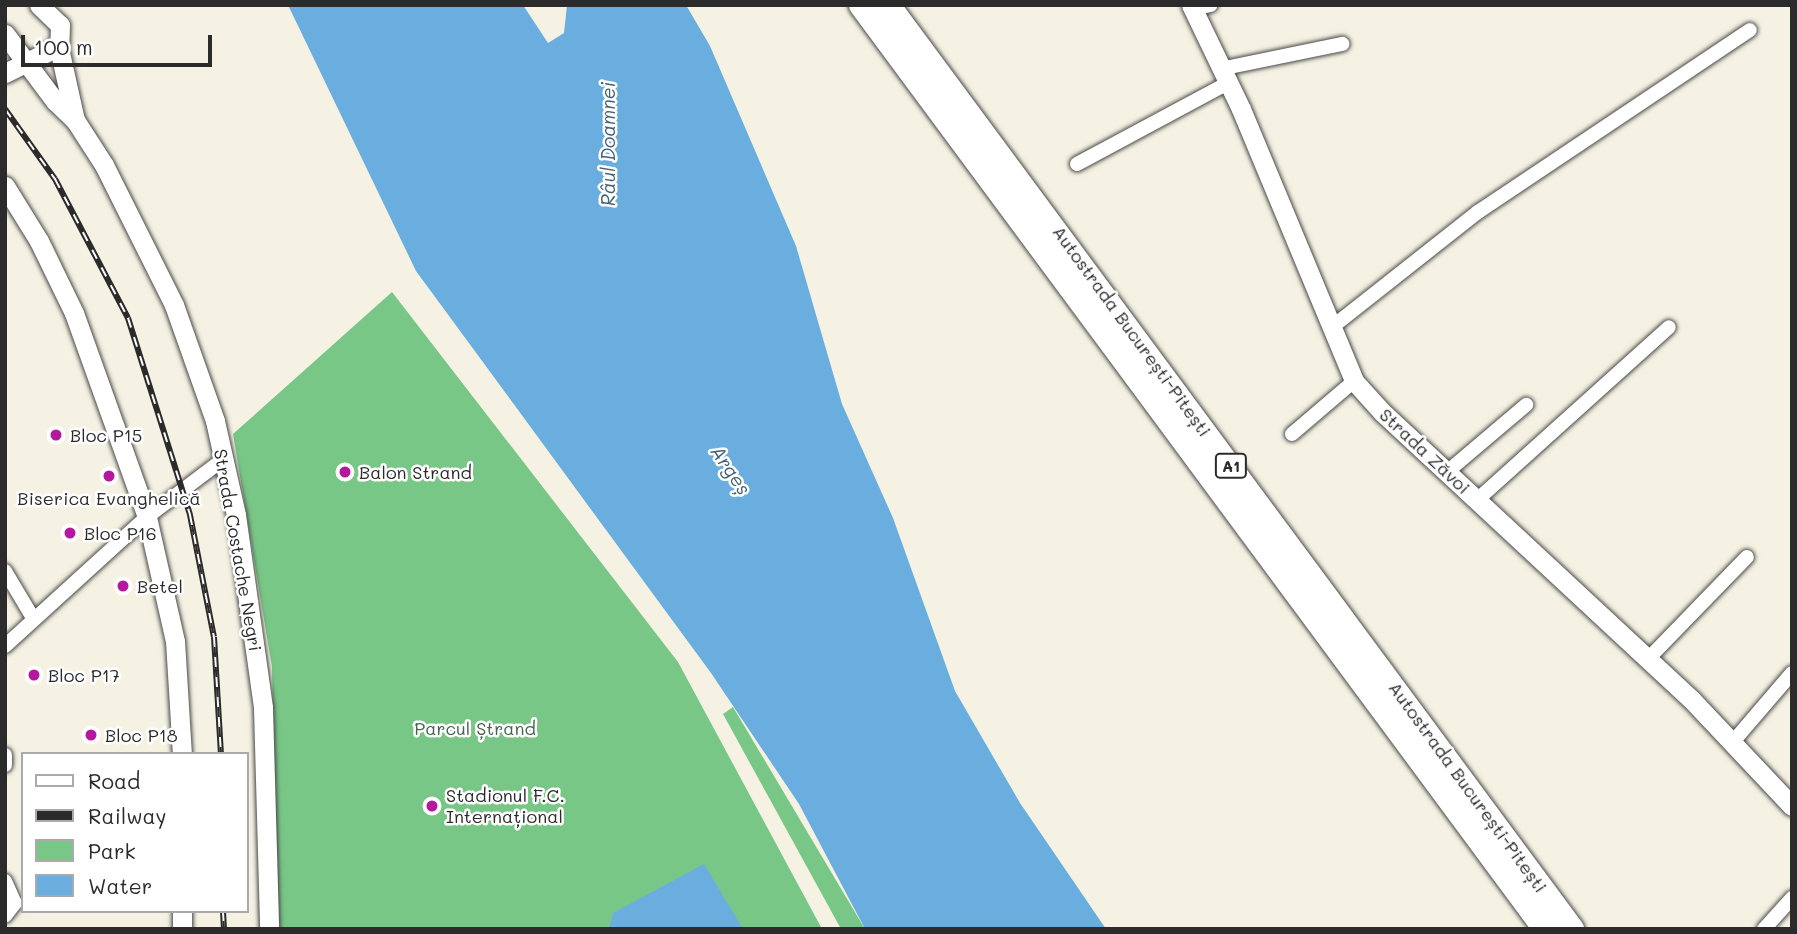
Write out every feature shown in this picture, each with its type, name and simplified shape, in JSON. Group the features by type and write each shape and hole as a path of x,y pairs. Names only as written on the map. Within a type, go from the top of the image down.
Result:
{"highway":[{"name":"Autostrada București-Pitești","path":"861,5 1545,929"},
{"name":"Autostrada București-Pitești","path":"888,5 1572,929"}],"main road":[{"name":"Strada Costache Negri","path":"39,5 60,24 59,46 75,120"},
{"name":"Strada Zăvoi","path":"1198,7 1224,76 1354,381 1447,472 1648,659 1791,803"},
{"name":"Strada Costache Negri","path":"5,34 24,63 75,120 104,165 174,305 225,458 262,708 269,929"},
{"path":"5,73 59,46"},
{"path":"5,186 39,241 74,313 148,517 175,641 182,752"}],"street":[{"path":"1331,328 1478,212 1750,30"},
{"path":"1077,164 1224,76 1342,44"},
{"path":"1477,500 1669,327"},
{"path":"1292,434 1354,381"},
{"path":"1447,472 1526,405"},
{"path":"5,646 148,517 225,458"},
{"path":"1648,659 1747,557"},
{"path":"5,570 33,618"},
{"path":"1731,743 1792,673"},
{"path":"5,755 5,765"},
{"path":"5,881 15,903 5,916"},
{"path":"1763,929 1792,898"}],"green space":[{"name":"Parcul Ștrand","path":"392,292 678,662 822,929 277,929 272,667 233,434"},
{"path":"733,707 865,929 841,929 723,714"}],"water":[{"path":"288,5 523,5 548,43 564,33 567,5 686,5 710,46 796,246 842,404 893,518 955,691 1020,803 1106,929 865,929 799,804 711,673 416,271"},
{"path":"704,864 743,929 609,929 613,913"}],"railway":[{"path":"5,109 55,179 128,318 190,515 214,637 221,752"},
{"path":"223,913 224,929"}],"place":[{"name":"Bloc P15","path":"56,435"},
{"name":"Balon Strand","path":"345,472"},
{"name":"Biserica Evanghelică","path":"109,476"},
{"name":"Bloc P16","path":"70,533"},
{"name":"Betel","path":"123,586"},
{"name":"Bloc P17","path":"34,675"},
{"name":"Bloc P18","path":"91,735"},
{"name":"Stadionul F.C. Internațional","path":"432,806"}],"water label":[{"name":"Râul Doamnei","path":"608,144"},
{"name":"Argeș","path":"731,470"}]}
